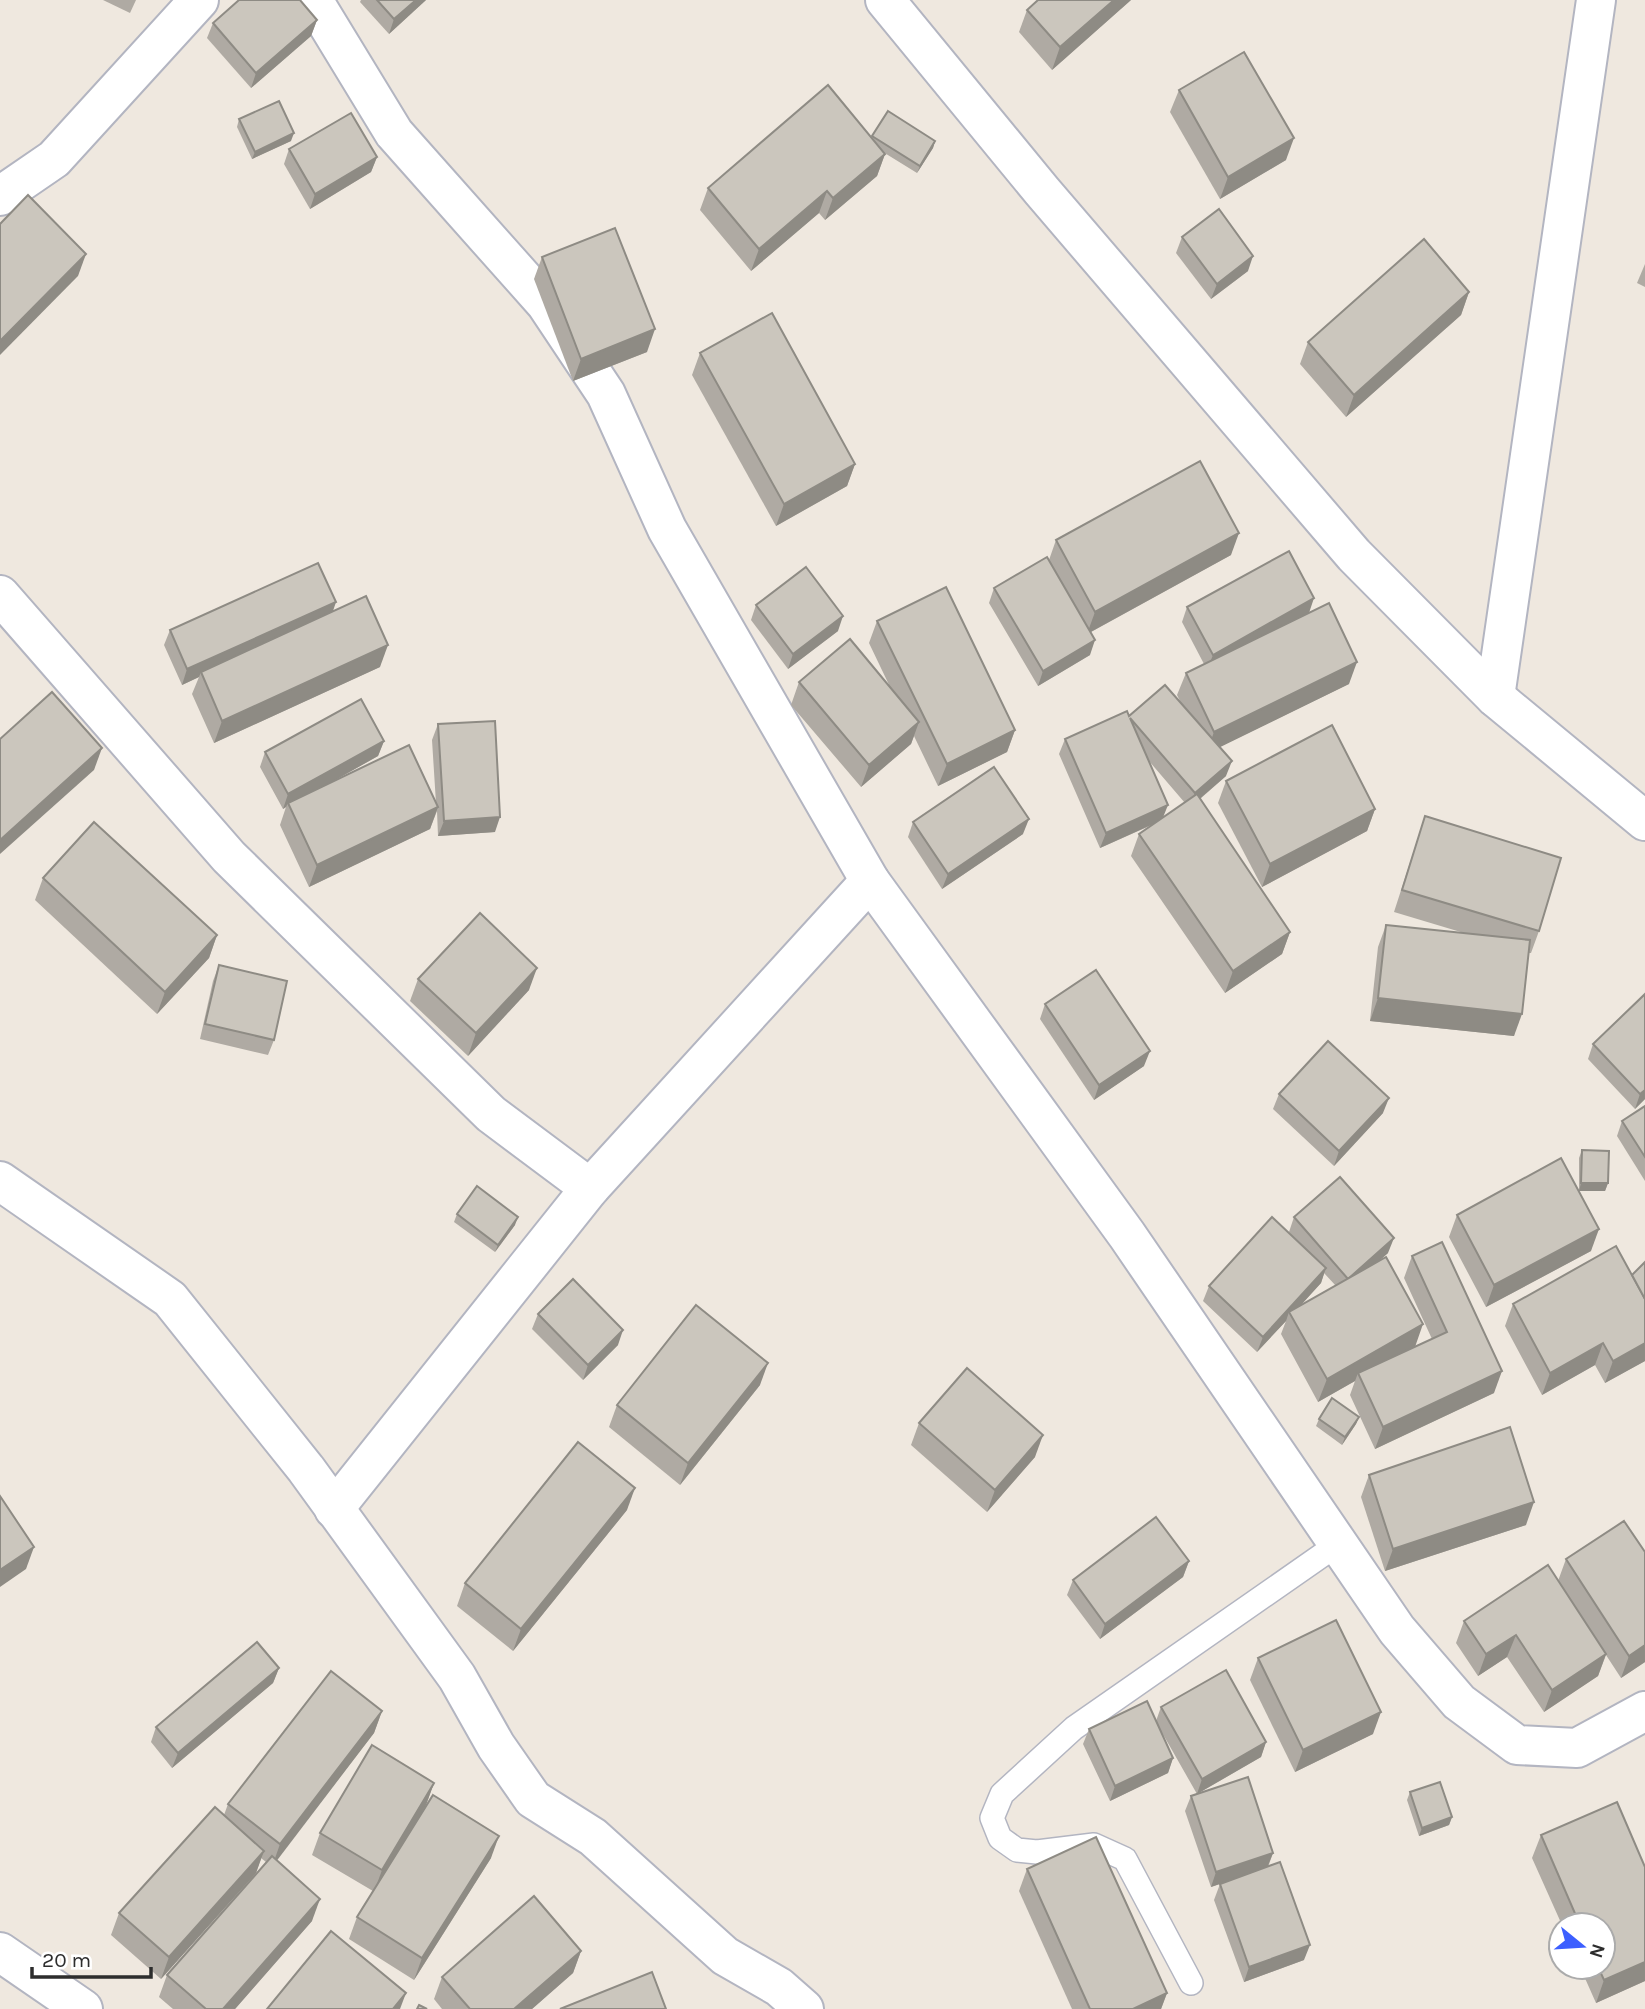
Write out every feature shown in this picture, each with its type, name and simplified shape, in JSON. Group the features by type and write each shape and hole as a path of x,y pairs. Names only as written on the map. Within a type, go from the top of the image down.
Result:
{"street":[{"path":"0,196 54,159 200,0"},
{"path":"313,0 394,133 546,304 606,394 667,529 870,881 1127,1235 1397,1630 1459,1702 1517,1745 1577,1748 1645,1711"},
{"path":"885,0 1042,191 1354,555 1495,697 1645,821"},
{"path":"1495,697 1593,3"},
{"path":"0,596 229,857 491,1114 590,1188"},
{"path":"334,1509 590,1188 870,881"},
{"path":"0,1181 170,1299 306,1469 457,1677 496,1746 533,1799 593,1837 725,1956 779,1987 804,2009"},
{"path":"0,1952 83,2009"}],"lane":[{"path":"1191,1983 1125,1859 1094,1845 1037,1852 1017,1850 1000,1838 992,1818 1002,1794 1074,1728 1338,1544"}],"building":[{"path":"239,0 300,0 317,20 256,73 213,23"},
{"path":"377,0 416,0 394,19"},
{"path":"1038,0 1114,0 1060,47 1027,10"},
{"path":"1244,52 1294,138 1228,177 1179,90"},
{"path":"828,85 885,154 833,198 827,191 759,249 708,188"},
{"path":"279,101 294,133 255,152 239,119"},
{"path":"888,111 935,141 920,166 872,136"},
{"path":"351,113 377,157 315,194 289,149"},
{"path":"28,195 86,254 0,341 0,224"},
{"path":"1219,209 1253,256 1217,284 1182,237"},
{"path":"615,228 655,329 581,359 542,257"},
{"path":"1424,239 1469,292 1354,395 1308,342"},
{"path":"772,313 855,464 784,504 700,353"},
{"path":"1200,461 1239,533 1095,612 1056,540"},
{"path":"1289,551 1314,598 1213,655 1187,607"},
{"path":"1047,557 1095,640 1043,671 994,588"},
{"path":"318,563 336,602 187,669 170,630"},
{"path":"806,567 843,616 793,654 756,605"},
{"path":"946,587 1015,730 947,764 877,621"},
{"path":"366,596 388,645 222,721 201,672"},
{"path":"1329,603 1357,662 1214,732 1186,673"},
{"path":"850,639 919,722 869,765 799,682"},
{"path":"1165,685 1232,761 1195,793 1130,718 1168,805 1106,833 1065,739 1127,711 1129,716"},
{"path":"52,692 102,748 0,840 0,739"},
{"path":"361,699 384,741 288,794 265,752"},
{"path":"495,721 500,817 444,821 438,724"},
{"path":"1332,725 1375,809 1270,864 1226,781"},
{"path":"409,745 438,807 317,865 288,803"},
{"path":"994,767 1029,819 948,874 913,822"},
{"path":"1197,794 1290,932 1233,971 1139,834"},
{"path":"1425,816 1561,858 1539,931 1402,890"},
{"path":"94,822 217,935 165,992 43,878"},
{"path":"480,913 537,968 476,1033 418,979"},
{"path":"1386,925 1530,940 1522,1014 1378,998"},
{"path":"219,965 287,981 274,1040 205,1024"},
{"path":"1096,970 1150,1051 1099,1085 1045,1004"},
{"path":"1645,994 1645,1090 1640,1094 1593,1044"},
{"path":"1328,1041 1389,1098 1339,1151 1279,1094"},
{"path":"1645,1106 1645,1157 1622,1121"},
{"path":"1582,1150 1609,1151 1608,1183 1581,1183"},
{"path":"1561,1158 1599,1229 1494,1285 1457,1215"},
{"path":"1340,1177 1394,1238 1348,1279 1294,1217"},
{"path":"477,1186 518,1217 498,1245 457,1214"},
{"path":"1272,1217 1326,1268 1263,1337 1209,1286"},
{"path":"1442,1242 1502,1371 1383,1427 1358,1373 1447,1332 1412,1256"},
{"path":"1616,1246 1645,1299 1645,1343 1613,1361 1603,1343 1550,1373 1513,1304"},
{"path":"1386,1257 1423,1324 1327,1379 1289,1312"},
{"path":"1645,1262 1645,1299 1632,1275"},
{"path":"573,1279 623,1330 588,1365 538,1314"},
{"path":"696,1305 768,1363 688,1463 617,1405"},
{"path":"967,1368 1043,1435 995,1490 919,1423"},
{"path":"1332,1398 1359,1417 1345,1437 1319,1419"},
{"path":"1510,1427 1534,1502 1393,1549 1369,1475"},
{"path":"578,1442 635,1488 521,1629 465,1583"},
{"path":"0,1496 34,1547 0,1570"},
{"path":"1156,1517 1189,1561 1105,1624 1073,1580"},
{"path":"1624,1521 1645,1552 1645,1645 1629,1656 1566,1559"},
{"path":"1548,1565 1606,1654 1552,1690 1516,1635 1486,1654 1464,1621"},
{"path":"1336,1620 1381,1712 1303,1750 1258,1658"},
{"path":"257,1642 279,1668 178,1753 156,1727"},
{"path":"1226,1670 1266,1742 1202,1779 1161,1707"},
{"path":"331,1671 382,1711 280,1844 228,1804"},
{"path":"1147,1701 1173,1758 1115,1786 1089,1729"},
{"path":"372,1745 434,1783 382,1870 320,1833"},
{"path":"1248,1777 1273,1853 1216,1872 1191,1796"},
{"path":"1440,1782 1452,1817 1422,1828 1410,1792"},
{"path":"433,1795 499,1836 422,1958 357,1917"},
{"path":"1617,1802 1645,1867 1645,1962 1617,1974 1617,1911 1574,1911 1541,1835"},
{"path":"215,1807 264,1851 169,1957 119,1913"},
{"path":"1096,1837 1167,1993 1133,2009 1090,2009 1027,1869"},
{"path":"272,1856 320,1899 223,2009 206,2009 167,1975"},
{"path":"1280,1862 1310,1945 1249,1967 1220,1884"},
{"path":"534,1896 581,1951 514,2009 470,2009 442,1977"},
{"path":"331,1931 406,1993 393,2009 267,2009"},
{"path":"652,1972 666,2009 560,2009"}]}
